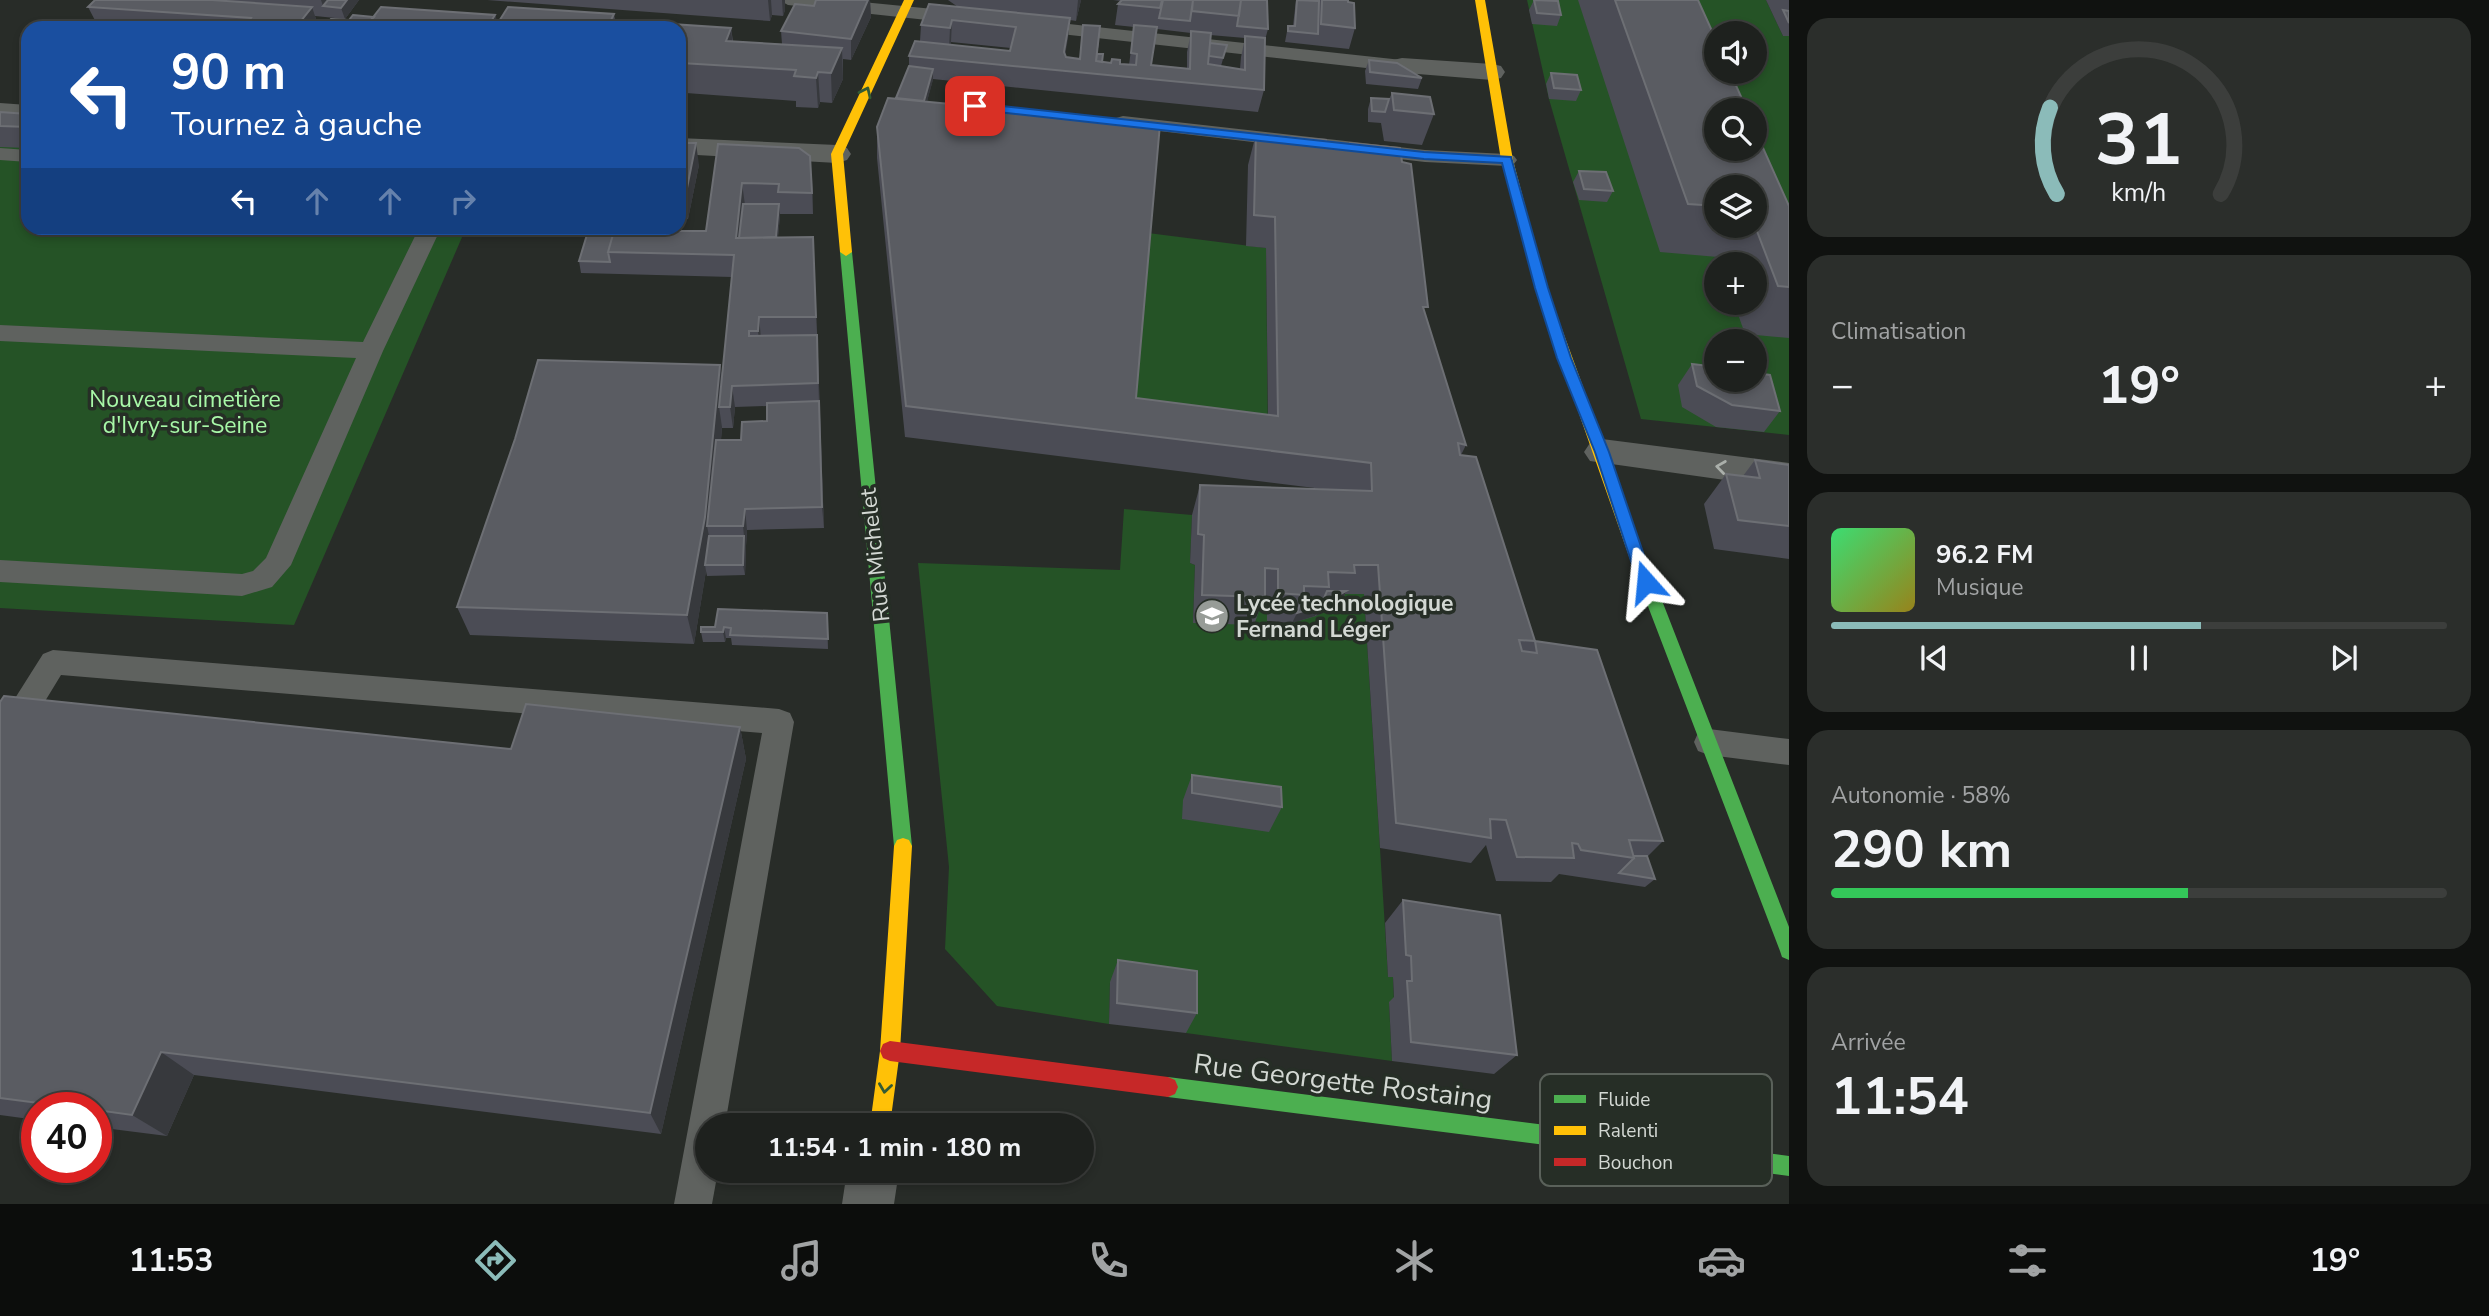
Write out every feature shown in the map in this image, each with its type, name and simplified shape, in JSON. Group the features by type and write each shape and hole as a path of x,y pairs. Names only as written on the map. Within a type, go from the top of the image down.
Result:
{"street":[{"path":"1480,0 1507,160 1541,288 1564,358 1602,452 1646,582 1789,951"},
{"path":"686,146 837,154 906,5"},
{"path":"1402,66 1492,72"},
{"path":"0,111 21,112"},
{"name":"Rue Michelet","path":"837,154 904,853 890,1051 882,1113"},
{"path":"1602,452 1789,476"},
{"name":"Rue Georgette Rostaing","path":"890,1051 1540,1134"},
{"path":"869,1204 872,1183"}],"lane":[{"path":"788,0 906,5 984,20"},
{"path":"1010,23 1402,66"},
{"path":"1108,121 1424,156 1507,160"},
{"path":"0,155 21,156"},
{"path":"0,571 242,585 262,579 277,565 371,351 427,235"},
{"path":"0,333 371,351"},
{"path":"0,748 53,663 779,722 709,1113"},
{"path":"1709,742 1789,752"},
{"path":"693,1204 697,1183"}],"green space":[{"path":"1527,0 1766,0 1783,36 1789,36 1789,435 1641,419 1549,99"},
{"name":"Nouveau cimetière d'Ivry-sur-Seine","path":"0,133 21,134 21,235 463,235 294,625 0,608"},
{"path":"1148,233 1266,248 1268,446 1130,429"},
{"path":"1124,509 1192,515 1190,563 1195,565 1193,623 1254,597 1267,597 1267,624 1308,617 1341,594 1364,594 1388,976 1393,977 1394,1002 1389,1003 1392,1061 1186,1033 1186,993 1110,982 1109,1024 997,1006 945,949 949,867 918,563 1120,570"}],"building":[{"path":"95,0 212,0 312,7 301,21 249,21 251,18 88,7"},
{"path":"328,0 347,0 341,8 323,6"},
{"path":"816,0 868,0 851,39 781,31 795,4 814,6"},
{"path":"1122,0 1162,0 1160,8 1118,4"},
{"path":"1163,0 1193,0 1190,21 1159,18"},
{"path":"1193,0 1241,0 1239,16 1192,11"},
{"path":"1241,0 1267,0 1268,29 1237,26"},
{"path":"1297,0 1319,1 1318,34 1288,31 1288,26 1295,26"},
{"path":"1322,0 1348,0 1354,3 1355,28 1321,24"},
{"path":"1534,0 1558,1 1561,15 1537,13"},
{"path":"1615,0 1698,0 1708,21 1704,21 1704,84 1735,84 1742,98 1704,98 1704,161 1767,161 1767,157 1789,206 1789,287 1778,286 1760,238 1767,238 1767,175 1704,175 1704,205 1688,204"},
{"path":"929,4 1070,18 1064,52 1066,57 1080,59 1083,25 1100,26 1096,61 1111,63 1112,59 1120,60 1120,64 1136,65 1137,54 1131,53 1134,25 1157,27 1151,65 1190,69 1191,31 1211,33 1208,64 1245,70 1245,36 1265,38 1264,90 909,56 915,41 1010,51 1016,27 952,20 950,28 921,25"},
{"path":"381,7 495,15 491,21 371,20"},
{"path":"508,7 614,14 611,20 626,21 499,21"},
{"path":"1783,10 1789,11 1789,23"},
{"path":"353,15 374,17 360,21 329,21 349,20"},
{"path":"686,25 731,28 726,41 842,48 831,73 818,72 816,78 794,76 796,70 686,63"},
{"path":"1210,43 1227,45 1223,58 1209,56"},
{"path":"1097,54 1103,54 1102,62 1096,61"},
{"path":"1369,60 1397,63 1422,78 1370,72"},
{"path":"909,66 933,69 924,101 896,98"},
{"path":"1551,73 1577,75 1581,90 1554,88"},
{"path":"1392,93 1430,97 1434,114 1394,110"},
{"path":"888,98 1160,124 1136,398 1278,416 1275,217 1254,215 1256,134 1326,140 1327,146 1350,148 1350,143 1400,148 1402,162 1411,164 1428,307 1423,307 1466,445 1458,443 1460,455 1476,457 1535,641 1597,650 1663,841 1629,840 1634,858 1581,850 1578,844 1572,843 1574,858 1517,857 1506,820 1490,819 1491,838 1396,823 1378,565 1354,565 1355,573 1328,572 1329,587 1304,586 1304,595 1278,593 1278,569 1265,568 1265,597 1202,595 1204,535 1198,534 1200,485 1372,491 1371,463 906,406 877,127","holes":["1519,640 1535,641 1537,653 1522,651"]},
{"path":"1371,98 1389,99 1385,112 1372,111"},
{"path":"0,112 21,114 21,127 0,126"},
{"path":"686,143 696,143 686,193"},
{"path":"718,144 799,148 810,156 812,193 778,192 779,184 742,183 736,238 813,237 816,317 759,317 758,331 749,331 749,336 817,335 818,383 732,386 730,407 719,407 734,255 608,252 613,235 686,235 686,231 706,231"},
{"path":"1579,171 1606,172 1613,191 1584,189"},
{"path":"743,204 779,204 776,237 739,238"},
{"path":"587,235 613,235 608,252 610,262 579,261"},
{"path":"538,360 720,365 705,517 687,615 457,607 515,439"},
{"path":"1692,364 1704,365 1704,390 1697,386"},
{"path":"1767,375 1770,375 1780,411 1732,405 1708,392 1767,392"},
{"path":"819,401 822,507 745,509 743,526 707,526 716,440 741,440 742,422 767,421 767,403"},
{"path":"1755,460 1789,465 1789,526 1738,520 1726,474 1760,478"},
{"path":"709,536 744,536 743,565 705,565"},
{"path":"1327,591 1346,591 1321,605"},
{"path":"1300,604 1320,605 1320,606 1297,613"},
{"path":"718,609 827,613 828,639 730,635 731,628 724,627 723,632 701,632 701,627 715,627"},
{"path":"4,696 511,749 526,704 740,727 650,1113 161,1052 132,1115 112,1112 112,1092 21,1092 21,1101 0,1098 0,702"},
{"path":"1192,775 1281,787 1282,807 1192,793"},
{"path":"1634,856 1647,856 1655,879 1619,873"},
{"path":"1403,900 1500,915 1517,1055 1411,1042 1407,981 1412,981 1411,956 1406,955"},
{"path":"1118,960 1197,971 1197,1013 1117,1003"}],"traffic: fast":[{"path":"846,252 903,846"},
{"path":"1639,562 1789,951"},
{"path":"1168,1087 1540,1134"},
{"path":"1772,1164 1789,1166"}],"traffic: slow":[{"path":"846,252 837,154 909,0"},
{"path":"1480,0 1507,160 1541,288 1639,562"},
{"path":"882,1113 890,1051 903,846"}],"traffic: jam":[{"path":"890,1051 1168,1087"}],"place":[{"name":"Lycée technologique Fernand Léger","path":"1212,616"}],"route":[{"path":"975,106 1424,156 1507,160 1541,288 1564,358 1602,452 1646,582"}]}
